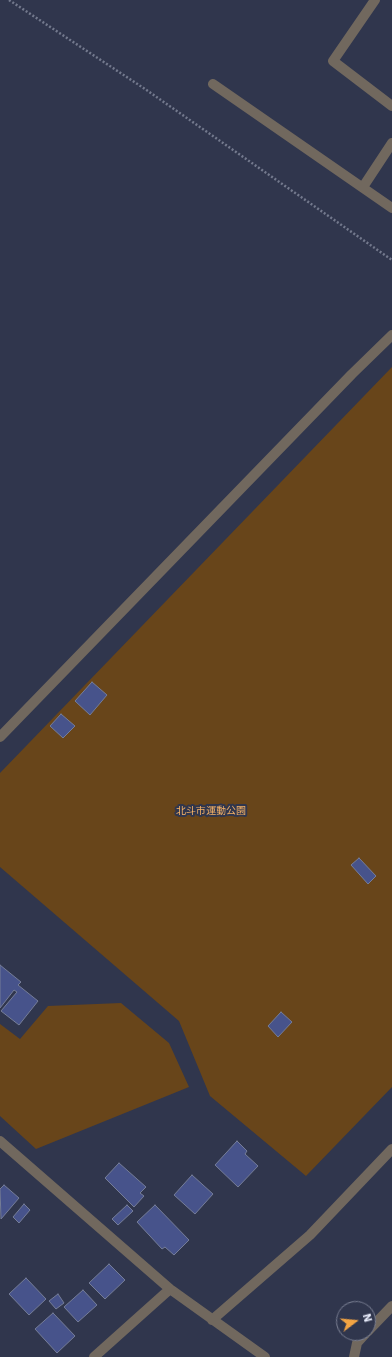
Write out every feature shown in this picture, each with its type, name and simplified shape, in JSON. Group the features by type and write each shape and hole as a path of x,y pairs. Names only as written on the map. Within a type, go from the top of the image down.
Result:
{"street":[{"path":"375,0 333,61 392,106"},
{"path":"213,84 392,208"},
{"path":"363,187 392,142"},
{"path":"0,737 352,374 392,335"},
{"path":"0,1141 170,1288 264,1357"},
{"path":"212,1320 310,1235 392,1149"},
{"path":"94,1357 170,1288"},
{"path":"376,1323 392,1306"},
{"path":"354,1357 359,1341"}],"path":[{"path":"9,0 145,89 392,260"}],"green space":[{"name":"北斗市運動公園","path":"392,367 392,1087 306,1176 210,1096 179,1021 0,867 0,773"},
{"path":"121,1003 169,1043 189,1087 36,1149 0,1116 0,1024 20,1039 48,1006"}],"building":[{"path":"92,682 107,695 90,715 75,701"},
{"path":"61,714 75,726 63,738 50,726"},
{"path":"359,858 376,876 368,884 351,865"},
{"path":"0,965 21,982 18,985 38,1001 19,1025 1,1011 17,992 14,990 0,1008"},
{"path":"281,1012 292,1022 278,1037 268,1026"},
{"path":"237,1141 247,1151 245,1154 258,1166 238,1187 215,1165"},
{"path":"119,1163 146,1187 140,1193 144,1196 134,1207 105,1178"},
{"path":"192,1175 213,1194 195,1214 174,1195"},
{"path":"4,1185 19,1198 1,1219 0,1189"},
{"path":"24,1204 30,1210 19,1223 13,1217"},
{"path":"127,1205 133,1211 118,1225 112,1219"},
{"path":"155,1205 189,1240 174,1255 165,1247 162,1249 137,1222"},
{"path":"109,1264 125,1280 105,1299 89,1283"},
{"path":"26,1278 46,1299 29,1315 9,1294"},
{"path":"83,1290 97,1305 78,1322 64,1307"},
{"path":"58,1294 64,1303 56,1309 49,1301"},
{"path":"53,1313 75,1336 57,1353 35,1329"}]}
